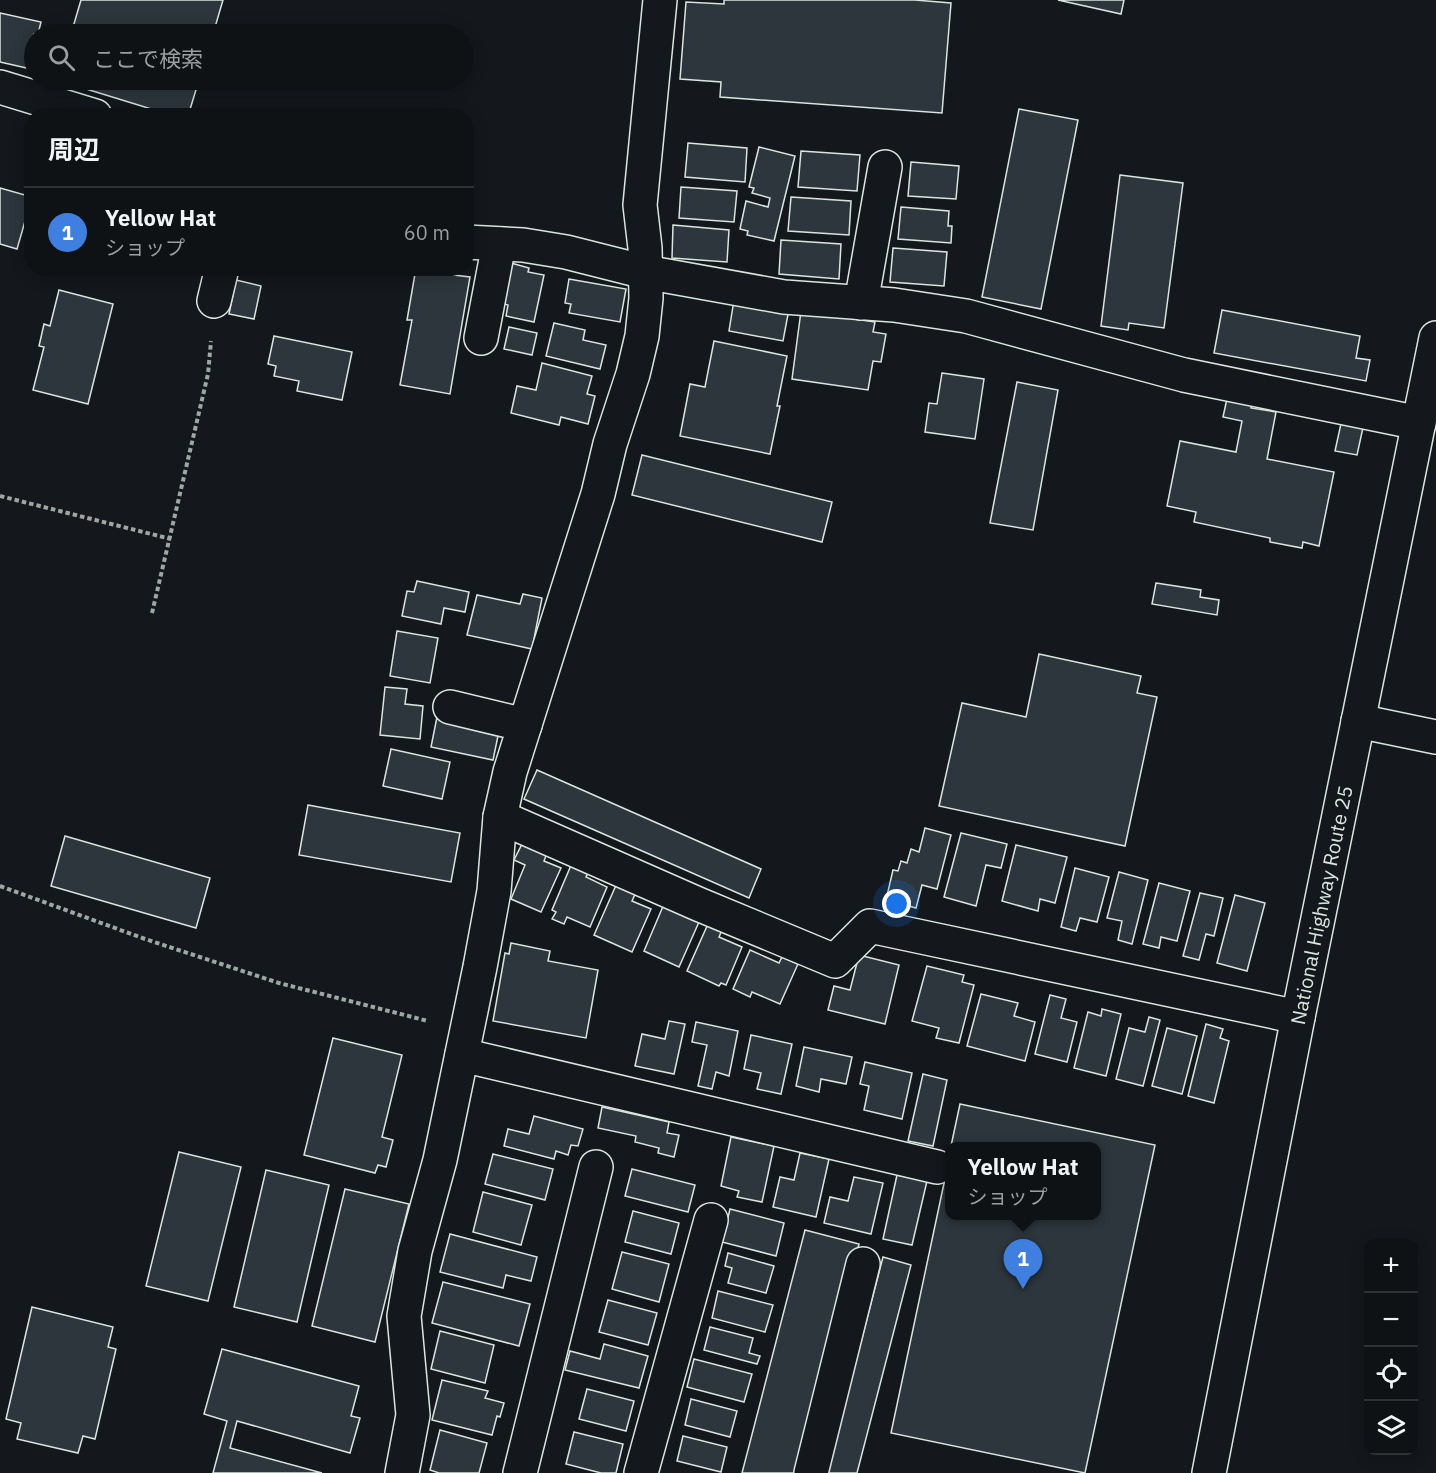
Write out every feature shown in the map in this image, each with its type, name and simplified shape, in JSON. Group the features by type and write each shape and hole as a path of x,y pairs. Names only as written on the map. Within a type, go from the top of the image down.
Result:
{"main road":[{"path":"402,1473 413,1415 404,1316 415,1251 440,1160 494,891 500,817 510,772 598,494 610,444 633,374 642,336 646,298 645,248 640,206 660,0"},
{"path":"0,87 69,108"},
{"path":"861,303 885,167"},
{"path":"474,242 523,245 566,252 645,272 784,297 894,304 966,316 1184,375 1419,423"},
{"path":"481,338 499,244"},
{"path":"214,302 220,276"},
{"name":"National Highway Route 25","path":"1209,1473 1298,1017 1436,339"},
{"path":"450,707 525,724"},
{"path":"1359,721 1436,737"},
{"path":"500,817 835,961 870,926 1298,1017"},
{"path":"464,1043 937,1167"},
{"path":"520,1473 596,1167"},
{"path":"641,1473 711,1220"},
{"path":"811,1473 863,1264"}],"path":[{"path":"152,613 208,374 214,302"},
{"path":"0,496 171,539"},
{"path":"0,886 145,939 464,1043"}],"building":[{"path":"81,0 223,0 216,24 74,24"},
{"path":"724,0 915,0 951,3 942,113 720,97 721,82 680,79 686,2 724,4"},
{"path":"1058,0 1124,0 1121,14"},
{"path":"0,13 41,22 40,24 24,24 24,67 0,62"},
{"path":"90,90 196,90 190,108 148,108"},
{"path":"1019,109 1078,120 1041,309 982,297"},
{"path":"688,143 747,148 745,182 685,177"},
{"path":"759,147 795,156 774,241 747,235 748,231 740,229 746,201 768,207 770,198 752,193 754,188 749,187"},
{"path":"801,151 860,155 857,191 798,187"},
{"path":"911,162 959,166 956,199 908,196"},
{"path":"1120,175 1183,183 1164,328 1129,323 1128,330 1101,326"},
{"path":"681,187 737,191 734,222 679,218"},
{"path":"0,188 24,195 24,225 17,249 0,244"},
{"path":"791,197 851,201 849,235 788,231"},
{"path":"901,207 949,211 948,226 952,226 951,243 898,239"},
{"path":"673,225 729,230 727,262 672,258"},
{"path":"781,240 841,244 839,279 779,274"},
{"path":"893,248 947,252 944,286 890,282"},
{"path":"511,263 529,268 528,272 544,275 534,322 506,316 508,305 501,303"},
{"path":"415,276 470,277 450,394 400,385 412,320 407,320"},
{"path":"569,279 626,289 620,322 569,313 571,304 565,303"},
{"path":"236,280 261,286 254,319 229,314"},
{"path":"59,290 113,304 88,404 33,390 44,347 39,346 44,324 50,326"},
{"path":"734,300 789,309 783,341 729,331"},
{"path":"1222,310 1360,336 1356,358 1370,360 1366,381 1214,353"},
{"path":"801,311 875,322 873,332 886,334 881,362 873,361 868,390 792,379"},
{"path":"554,323 585,330 583,340 606,345 600,369 546,356"},
{"path":"509,327 537,333 532,355 504,349"},
{"path":"274,336 352,352 342,400 297,391 299,381 274,376 276,366 268,364"},
{"path":"714,341 787,356 770,454 680,436 690,384 705,387"},
{"path":"542,363 592,376 587,394 595,396 588,424 561,417 559,425 511,413 517,386 536,390"},
{"path":"942,373 984,379 975,439 925,432 929,403 937,404"},
{"path":"1017,382 1058,390 1033,530 990,523"},
{"path":"1228,394 1253,399 1251,408 1276,412 1267,459 1334,472 1319,546 1303,542 1302,548 1270,542 1270,538 1194,522 1196,512 1167,506 1180,441 1236,452 1242,421 1223,417"},
{"path":"1342,419 1364,423 1357,455 1335,451"},
{"path":"642,455 832,502 822,542 632,495"},
{"path":"417,581 469,592 465,612 444,608 441,624 402,616 407,591 414,592"},
{"path":"1156,583 1201,590 1200,597 1219,600 1217,615 1152,604"},
{"path":"523,594 542,598 532,649 467,635 477,595 520,604"},
{"path":"397,631 438,638 430,683 390,676"},
{"path":"1039,654 1141,676 1137,693 1157,697 1125,846 939,806 962,703 1026,717"},
{"path":"385,687 407,689 405,704 423,706 420,739 380,735"},
{"path":"437,717 499,731 493,760 431,747"},
{"path":"391,749 450,762 442,799 383,786"},
{"path":"537,770 761,869 749,898 524,799"},
{"path":"308,805 460,833 451,882 299,855"},
{"path":"925,828 951,835 937,889 922,885 916,908 886,900 893,870 898,871 901,861 907,863 911,849 919,852"},
{"path":"961,833 1007,844 1001,868 986,865 976,906 944,897"},
{"path":"65,836 210,878 196,928 51,886"},
{"path":"523,842 547,853 544,861 561,868 541,912 511,899 525,865 514,860"},
{"path":"1016,845 1067,857 1055,903 1040,899 1038,911 1002,901"},
{"path":"572,863 589,871 586,877 607,887 590,927 567,917 564,924 552,919 556,912 552,910"},
{"path":"1075,868 1109,877 1097,922 1080,918 1076,931 1061,927"},
{"path":"1119,872 1148,880 1132,944 1118,940 1122,921 1107,918"},
{"path":"617,883 636,892 632,901 651,909 632,952 594,935"},
{"path":"1159,883 1190,891 1177,941 1161,937 1159,948 1143,944"},
{"path":"1200,893 1223,898 1214,936 1206,934 1199,960 1183,956"},
{"path":"1235,895 1265,903 1247,971 1217,963"},
{"path":"664,904 680,911 679,914 699,922 679,967 644,951"},
{"path":"708,924 722,930 719,937 742,947 726,985 721,983 719,986 687,971"},
{"path":"511,943 550,951 548,961 598,970 586,1038 493,1021 505,953 509,954"},
{"path":"750,950 779,963 782,957 798,964 780,1004 752,992 750,997 733,989"},
{"path":"859,955 899,965 885,1024 828,1010 834,986 850,990"},
{"path":"927,966 964,975 962,982 974,985 959,1043 936,1038 939,1028 912,1021"},
{"path":"981,994 1018,1003 1014,1016 1035,1022 1025,1061 967,1046"},
{"path":"1050,995 1066,999 1061,1018 1077,1022 1067,1062 1035,1054"},
{"path":"1102,1009 1121,1014 1106,1076 1074,1068 1088,1012 1101,1016"},
{"path":"1149,1017 1160,1020 1143,1086 1116,1079 1129,1028 1145,1032"},
{"path":"669,1021 685,1024 674,1074 635,1066 642,1034 665,1039"},
{"path":"696,1022 738,1031 729,1076 716,1072 712,1089 698,1086 707,1045 692,1042"},
{"path":"1206,1024 1223,1029 1220,1038 1229,1041 1214,1103 1188,1096"},
{"path":"1167,1028 1197,1036 1182,1094 1152,1086"},
{"path":"751,1035 792,1044 781,1094 757,1089 761,1073 744,1069"},
{"path":"333,1038 402,1055 382,1137 393,1140 386,1167 378,1165 375,1173 304,1155"},
{"path":"804,1047 852,1057 846,1084 821,1079 819,1092 796,1086"},
{"path":"865,1062 912,1073 902,1119 864,1110 869,1086 860,1084"},
{"path":"923,1074 947,1080 933,1146 908,1141"},
{"path":"960,1104 1155,1145 1085,1473 891,1433 945,1179 945,1220 1101,1220 1101,1142 952,1142"},
{"path":"602,1107 669,1122 667,1133 679,1135 674,1157 658,1153 659,1148 635,1142 636,1136 598,1128"},
{"path":"534,1116 583,1129 578,1146 571,1145 568,1155 556,1151 554,1159 504,1146 508,1129 529,1134"},
{"path":"731,1137 774,1146 762,1202 737,1197 739,1191 721,1186"},
{"path":"179,1152 241,1167 208,1301 146,1286"},
{"path":"800,1153 829,1159 816,1217 773,1207 780,1177 794,1180"},
{"path":"493,1154 553,1169 545,1200 485,1184"},
{"path":"632,1169 695,1185 688,1212 625,1196"},
{"path":"266,1170 329,1185 297,1322 234,1307"},
{"path":"897,1175 927,1181 912,1245 883,1239"},
{"path":"854,1177 883,1183 871,1234 824,1223 830,1197 848,1201"},
{"path":"345,1189 409,1204 375,1342 312,1326"},
{"path":"483,1192 532,1205 521,1245 473,1232"},
{"path":"730,1209 784,1223 776,1256 722,1242"},
{"path":"633,1211 679,1223 671,1254 625,1242"},
{"path":"805,1230 859,1244 800,1473 742,1473"},
{"path":"450,1234 537,1257 531,1281 506,1275 503,1288 440,1272"},
{"path":"622,1252 669,1264 659,1302 612,1289"},
{"path":"728,1253 774,1266 766,1293 728,1283 732,1268 725,1266"},
{"path":"883,1257 911,1265 857,1473 827,1473"},
{"path":"443,1282 530,1304 519,1346 432,1323"},
{"path":"718,1291 773,1305 765,1332 712,1318"},
{"path":"608,1300 657,1313 648,1345 599,1332"},
{"path":"32,1307 113,1327 108,1347 116,1349 95,1439 83,1436 78,1453 17,1439 21,1423 6,1419"},
{"path":"710,1327 753,1338 749,1353 760,1356 757,1364 704,1350"},
{"path":"440,1331 494,1345 485,1383 431,1369"},
{"path":"604,1344 648,1356 639,1388 565,1370 570,1351 600,1359"},
{"path":"222,1349 359,1386 351,1416 360,1418 350,1453 237,1421 230,1448 322,1473 213,1473 227,1421 204,1414"},
{"path":"694,1359 752,1374 744,1402 687,1387"},
{"path":"442,1380 488,1391 485,1398 504,1403 500,1417 497,1416 492,1435 432,1420"},
{"path":"587,1389 634,1401 626,1431 579,1419"},
{"path":"691,1399 737,1411 730,1437 685,1425"},
{"path":"440,1430 487,1443 479,1473 439,1473 430,1470"},
{"path":"574,1432 623,1444 616,1473 601,1473 566,1464"},
{"path":"683,1436 727,1447 721,1472 677,1461"}],"place":[{"name":"Yellow Hat","path":"1023,1289"}]}
